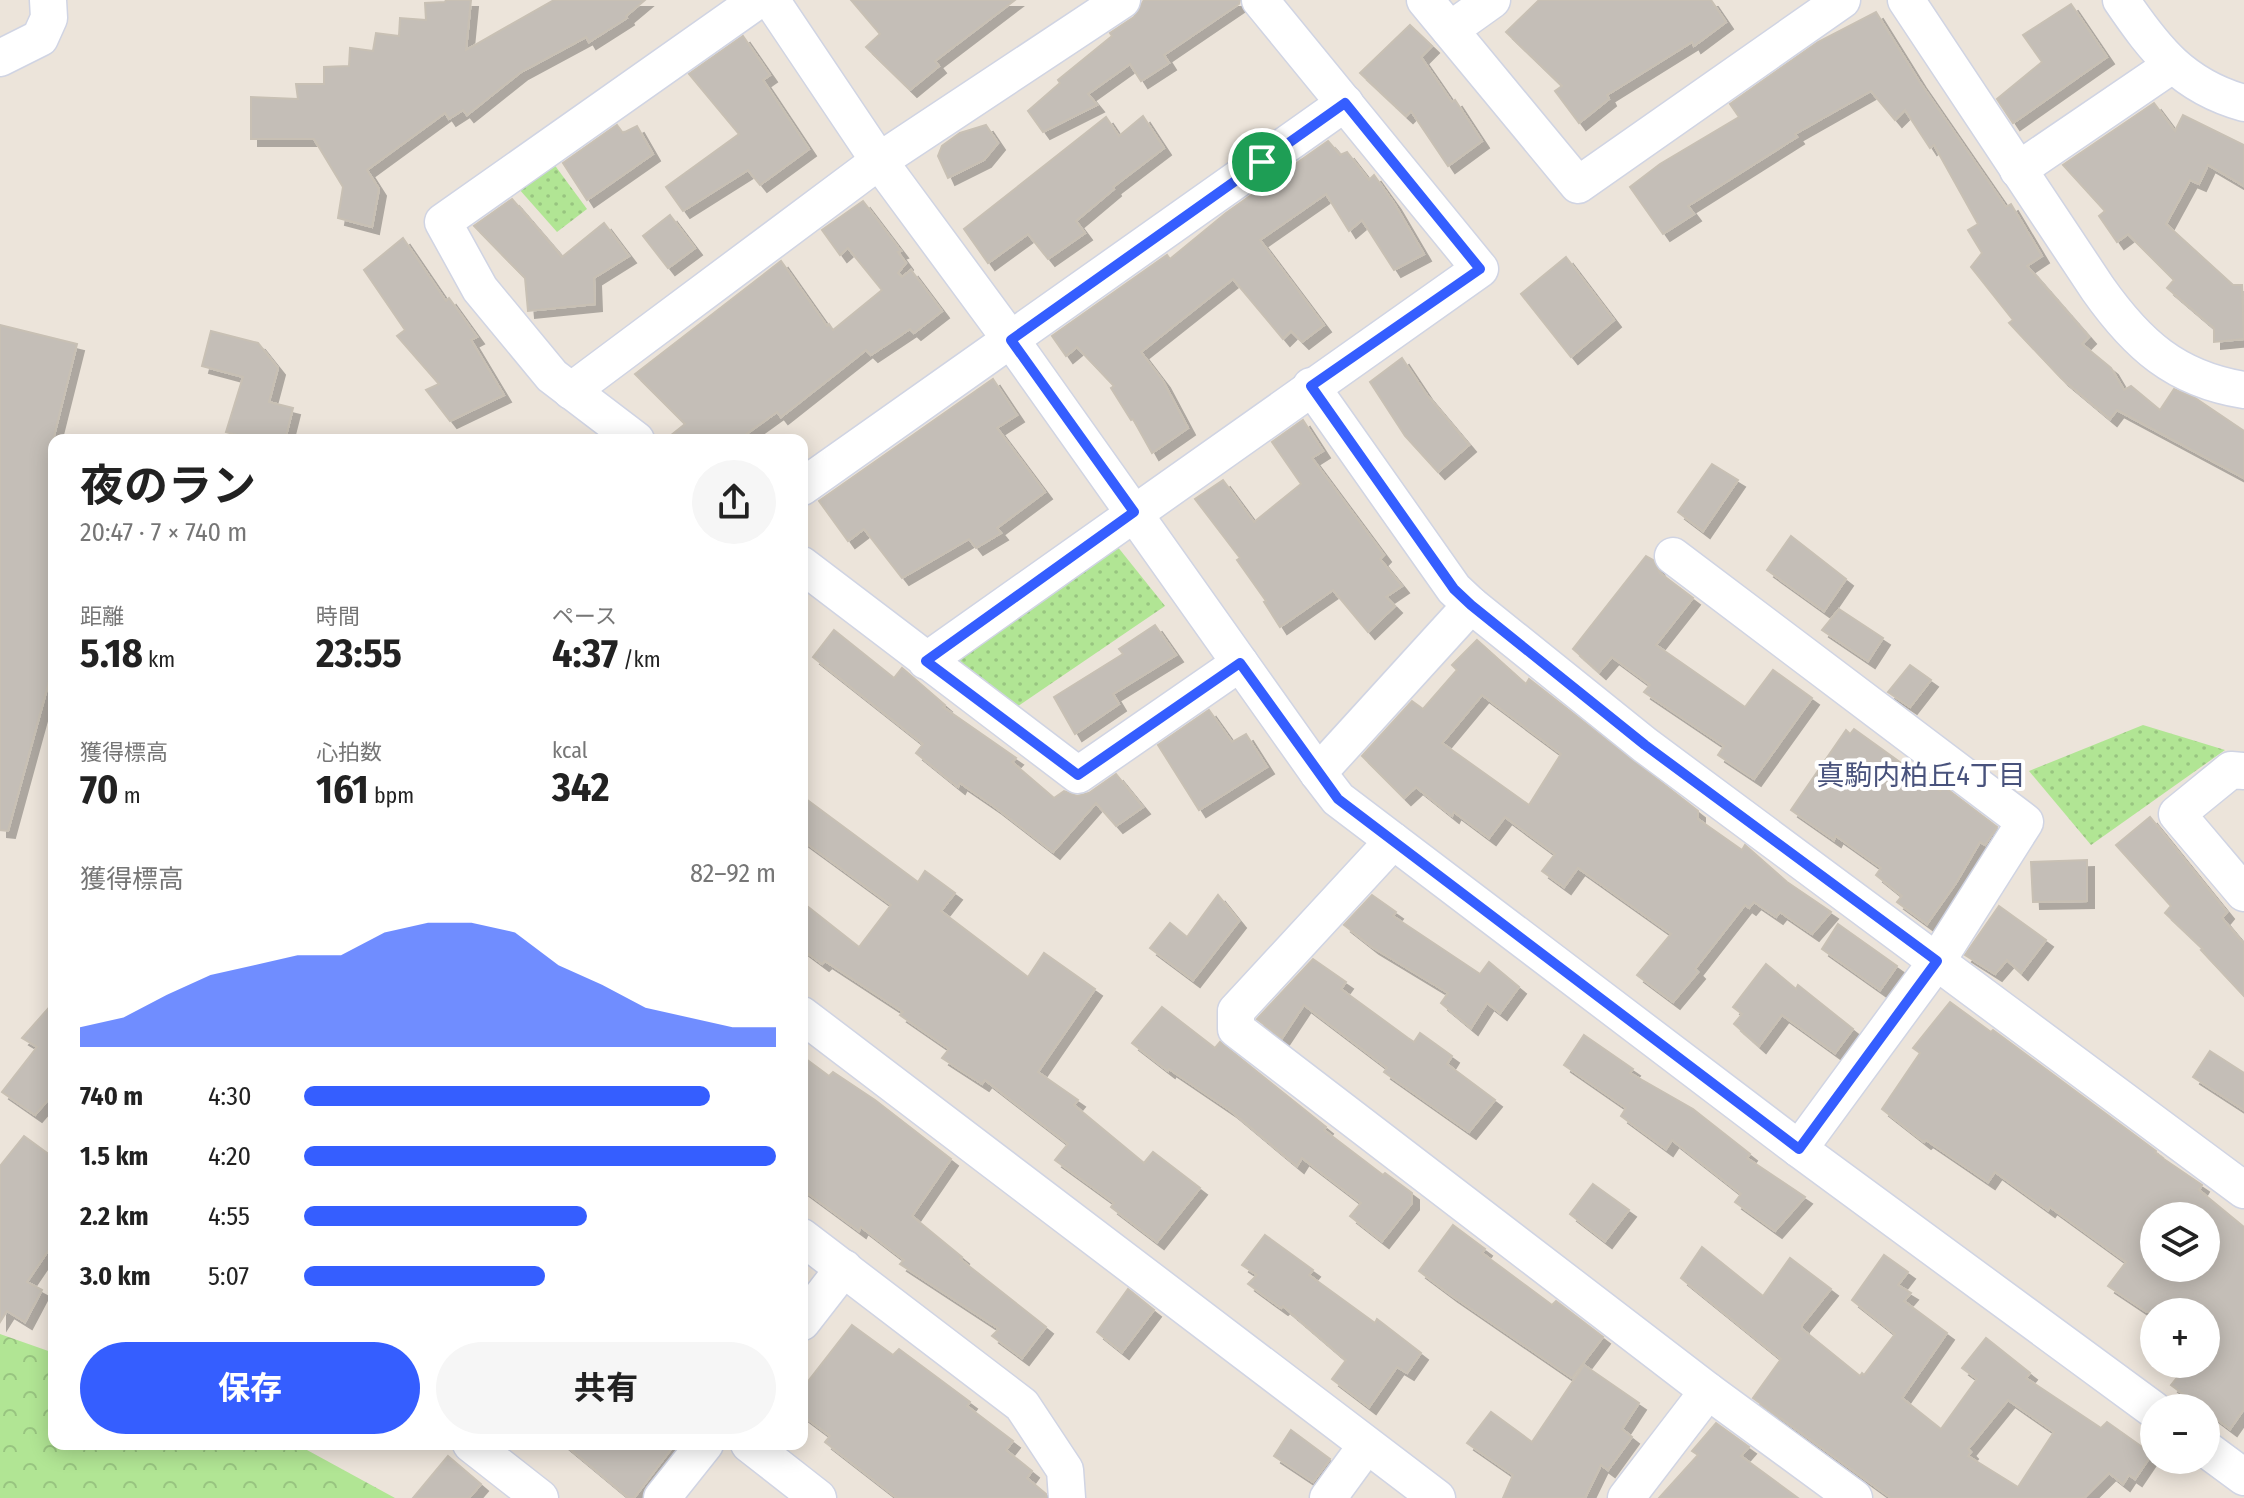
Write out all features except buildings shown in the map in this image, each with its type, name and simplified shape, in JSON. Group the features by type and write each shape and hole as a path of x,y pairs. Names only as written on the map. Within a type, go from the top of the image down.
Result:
{"street":[{"path":"0,58 40,38 49,18 48,0"},
{"path":"628,434 552,376 480,289 443,222 758,0"},
{"path":"771,0 879,161 1011,340 1338,799 1799,1149 2140,1400"},
{"path":"571,391 879,161 1122,0"},
{"path":"926,661 1480,269 1260,0"},
{"path":"1425,0 1578,185 1842,0"},
{"path":"1450,30 1492,0"},
{"path":"1906,0 2018,170 2133,335 2155,355 2182,371 2212,383 2244,390"},
{"path":"2121,0 2147,38 2172,65 2212,91 2244,103"},
{"path":"2018,170 2172,65"},
{"path":"808,483 1345,103"},
{"path":"1311,386 1454,589 1471,605 1645,745 2244,1190"},
{"path":"1673,556 2025,822 1937,961 1799,1149"},
{"path":"808,570 1078,775 1240,663"},
{"path":"1318,773 1471,605"},
{"path":"2244,771 2231,770 2177,814 2244,893"},
{"path":"1393,841 1236,1011 1236,1029 1708,1391 1854,1498"},
{"path":"808,1020 1437,1498"},
{"path":"808,1241 1022,1405 1065,1470 1067,1498"},
{"path":"808,1314 844,1268"},
{"path":"1626,1498 1708,1391"},
{"path":"1328,1498 1366,1446"},
{"path":"479,1450 540,1498"},
{"path":"662,1498 700,1450"},
{"path":"757,1450 818,1498"},
{"path":"2220,1459 2244,1477"}],"green space":[{"path":"545,152 587,209 557,232 511,180"},
{"path":"1113,541 1165,606 1008,713 944,665"},
{"path":"2143,725 2225,750 2091,845 2029,771"},
{"path":"0,1334 48,1351 48,1450 307,1450 395,1498 0,1498"}],"district":[{"name":"真駒内柏丘4丁目","path":"1921,775"}],"route":[{"path":"1345,103 1480,269 1311,386 1454,589 1645,745 1937,961 1799,1149 1338,799 1240,663 1078,775 926,661 1134,512 1011,340 1262,162 1345,103"}]}
